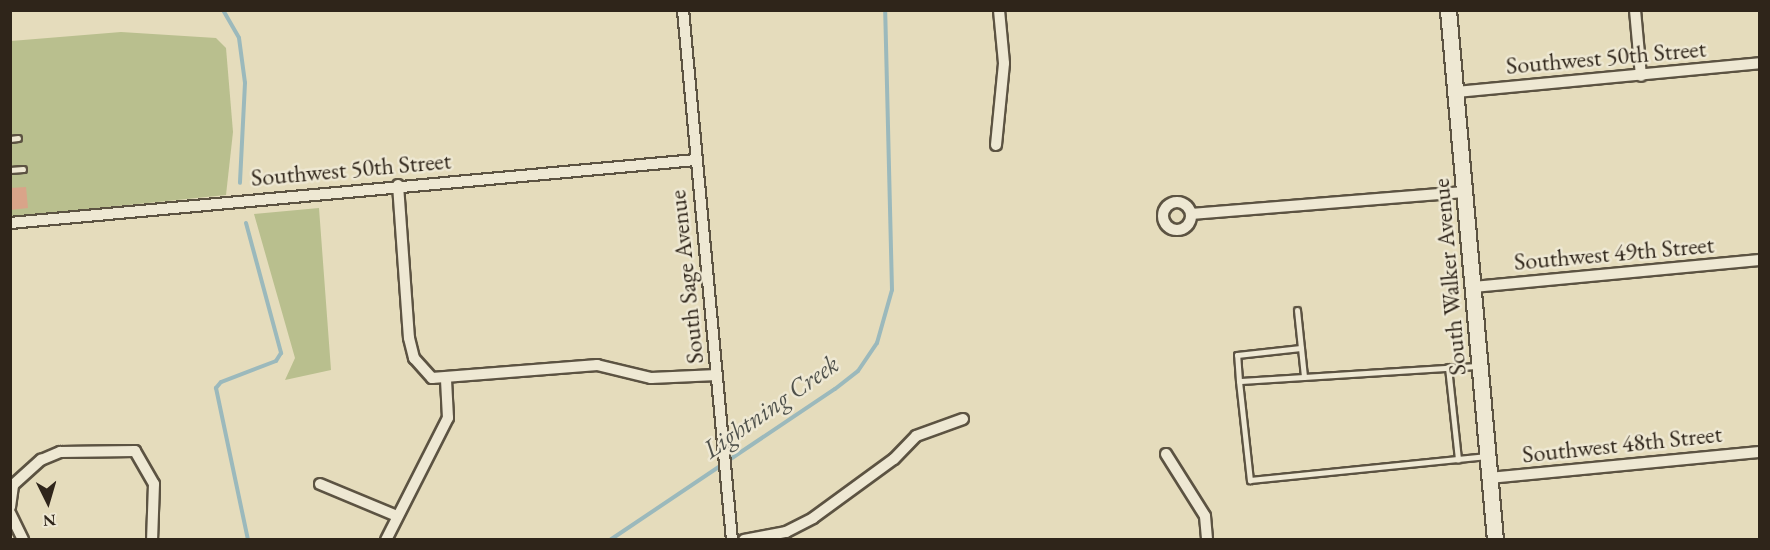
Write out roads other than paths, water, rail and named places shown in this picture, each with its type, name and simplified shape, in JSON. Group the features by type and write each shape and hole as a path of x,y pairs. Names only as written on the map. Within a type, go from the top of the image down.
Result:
{"main road":[{"name":"South Walker Avenue","path":"1448,10 1495,540"}],"street":[{"name":"South Sage Avenue","path":"682,10 732,540"},
{"path":"996,145 1004,63 999,10"},
{"path":"1635,10 1641,76"},
{"name":"Southwest 50th Street","path":"1455,92 1760,63"},
{"name":"Southwest 50th Street","path":"10,223 398,185 695,160"},
{"path":"398,185 414,358 432,378 446,380 576,366 597,366 651,378 717,375"},
{"path":"1191,214 1464,192"},
{"name":"Southwest 49th Street","path":"1473,287 1760,260"},
{"path":"386,540 448,418 446,380"},
{"path":"744,540 786,532 813,519 878,472 915,436 963,419"},
{"path":"10,507 13,486 41,460 60,452 135,451 147,465 156,506 152,540"},
{"name":"Southwest 48th Street","path":"1489,478 1760,452"},
{"path":"1166,454 1205,516 1207,540"},
{"path":"320,484 397,516"},
{"path":"10,513 23,540"}],"lane":[{"path":"10,139 18,138"},
{"path":"10,170 23,169"},
{"path":"1298,310 1304,377"},
{"path":"1301,348 1237,355 1250,480 1487,456"},
{"path":"1239,381 1479,366"},
{"path":"1448,367 1458,459"}],"waterway":[{"path":"223,10 239,38 245,83 240,183"},
{"name":"Lightning Creek","path":"610,540 835,389 858,371 877,343 892,290 885,10"},
{"path":"246,223 281,353 276,361 221,382 216,388 248,540"}]}
